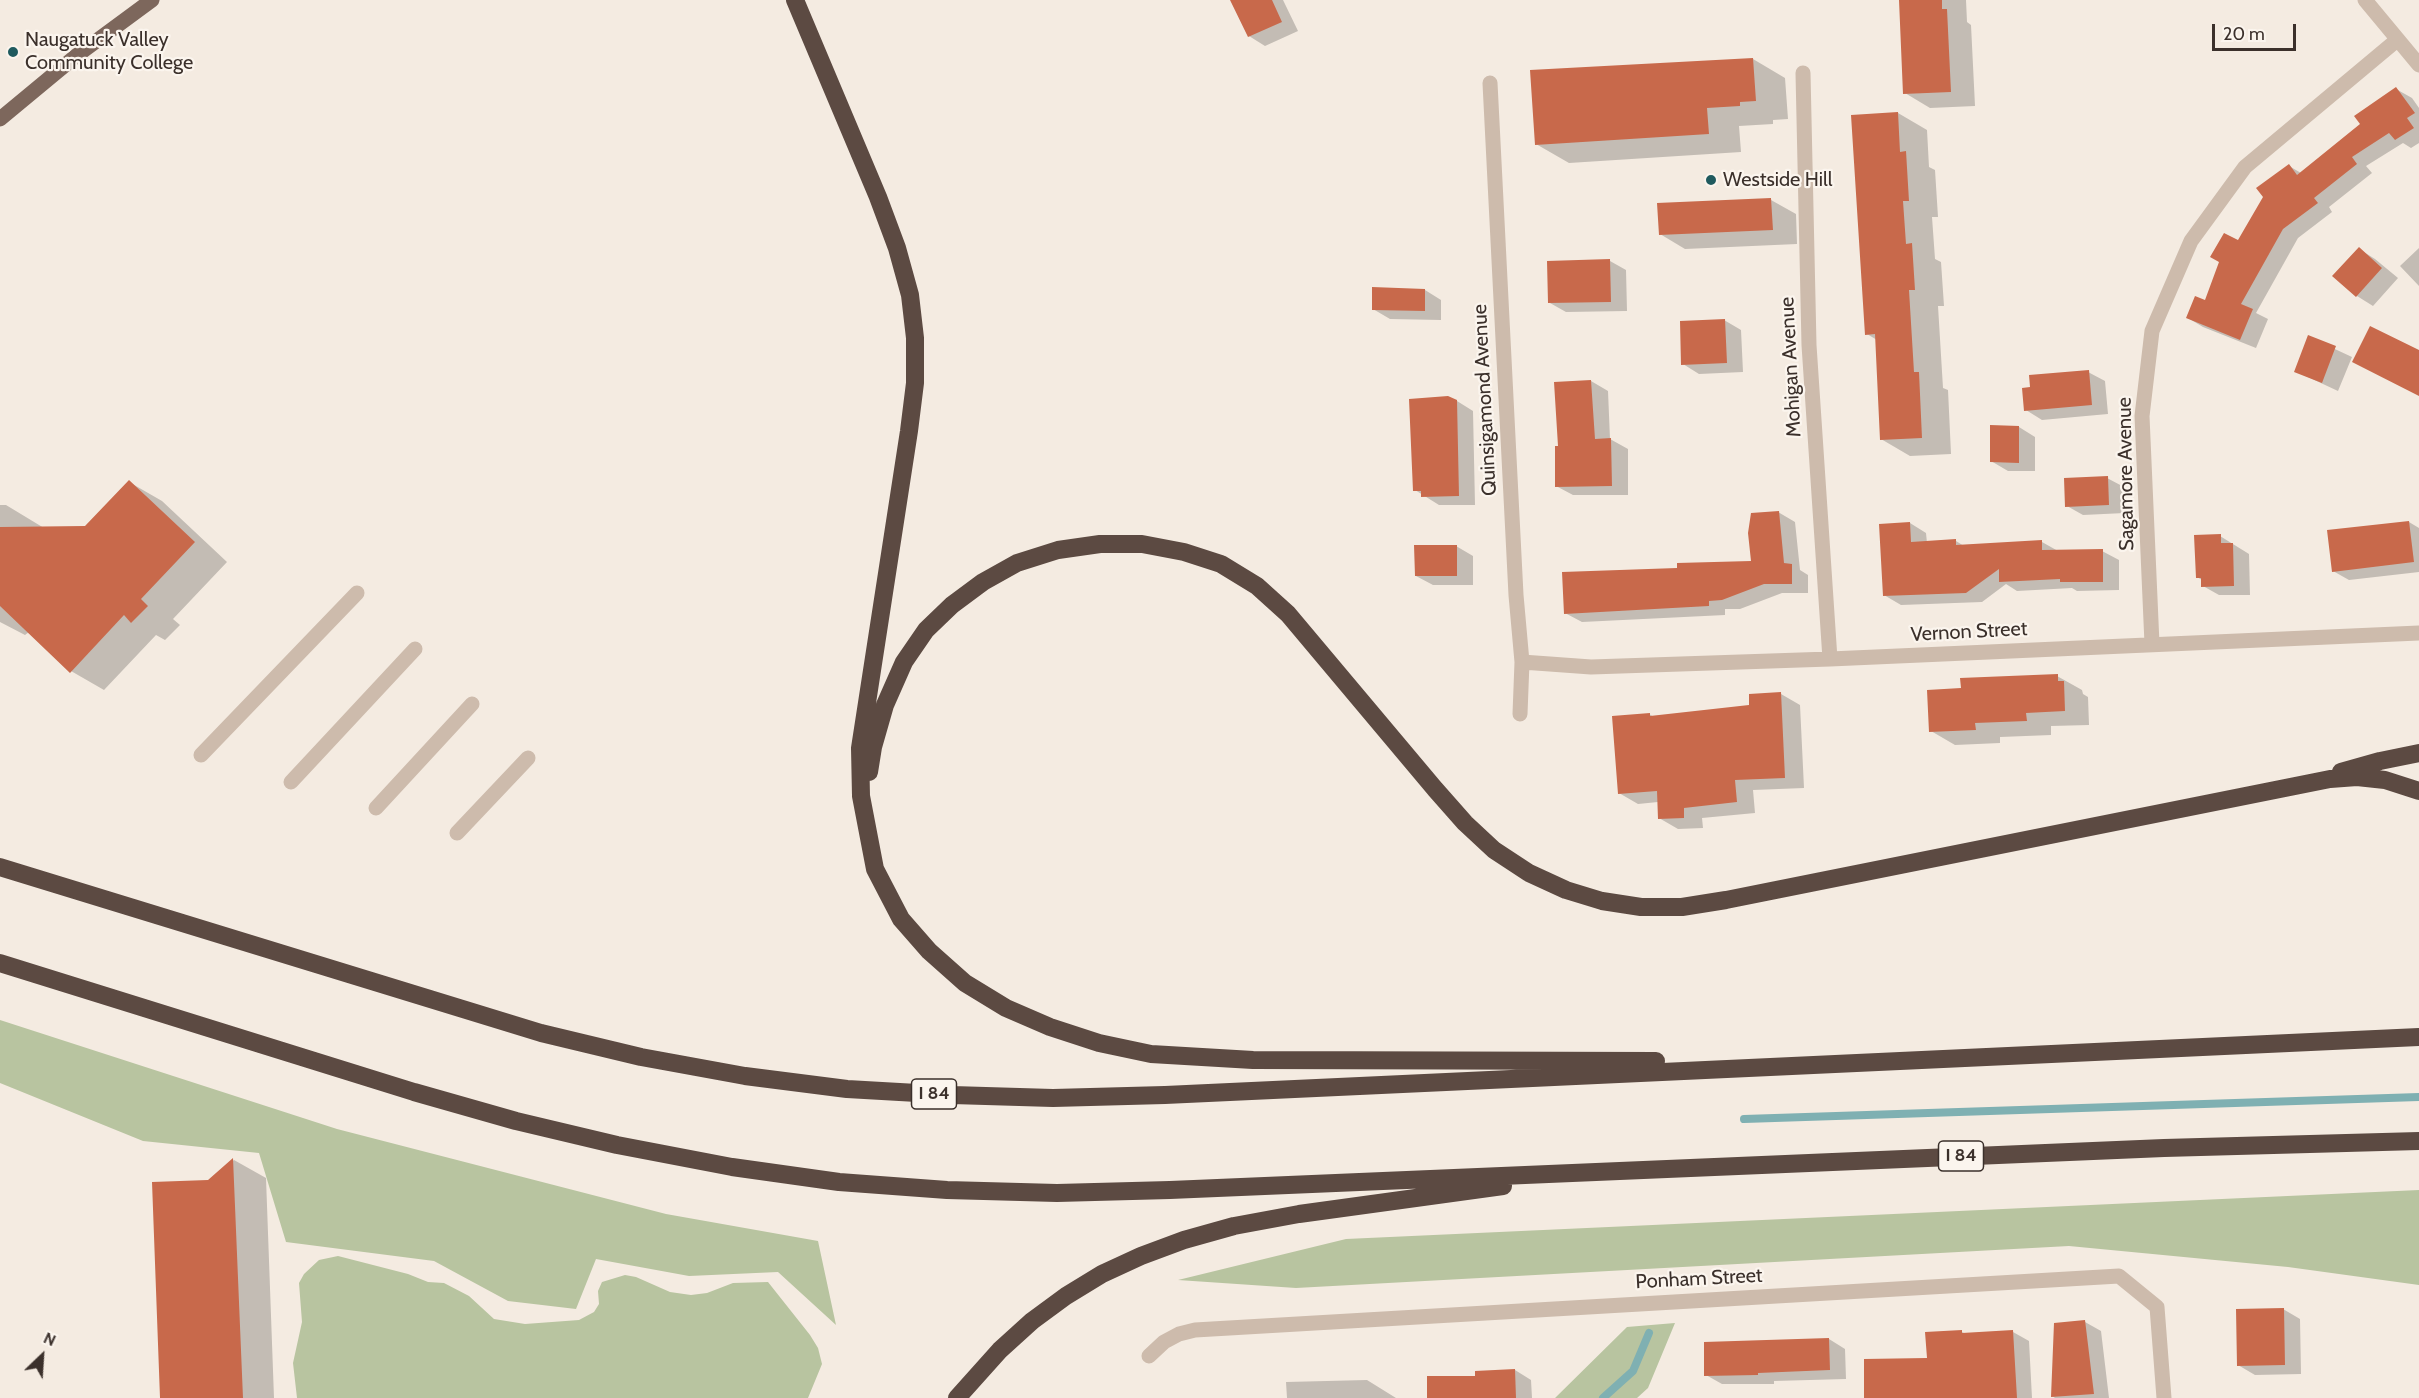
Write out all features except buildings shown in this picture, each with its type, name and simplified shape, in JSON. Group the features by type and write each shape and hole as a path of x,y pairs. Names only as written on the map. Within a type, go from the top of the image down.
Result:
{"highway":[{"path":"795,0 878,197 897,248 910,295 915,338 915,383 867,694 860,748 861,796 875,869 901,919 929,951 965,983 1006,1008 1050,1027 1099,1043 1151,1054 1253,1060 1898,1061"},
{"path":"875,869 866,795 873,747 885,705 904,662 926,630 952,605 983,582 1017,563 1058,550 1100,544 1142,544 1184,552 1221,564 1257,586 1288,614 1435,789 1465,823 1494,850 1528,873 1566,890 1602,901 1641,907 1682,907 1726,900 2302,784 2357,777 2385,780 2419,791"},
{"path":"2302,784 2380,761 2419,753"},
{"name":"I 84","path":"0,867 540,1033 641,1057 734,1074 847,1089 1053,1098 1177,1094 2341,1040 2419,1034"},
{"name":"I 84","path":"0,963 403,1089 516,1121 616,1145 732,1167 838,1182 947,1190 1057,1193 2164,1148 2419,1141"},
{"path":"2312,1144 2419,1152"},
{"path":"957,1398 1000,1350 1066,1296 1102,1274 1184,1240 1234,1226 1299,1214 1610,1171"}],"main road":[{"path":"0,118 76,56 152,0"}],"street":[{"path":"2365,0 2419,65"},
{"name":"Sagamore Avenue","path":"2152,644 2142,416 2152,331 2191,241 2245,167 2397,40"},
{"name":"Mohigan Avenue","path":"1803,73 1809,345 1830,659"},
{"name":"Quinsigamond Avenue","path":"1490,83 1516,595 1522,662 1520,714"},
{"path":"201,755 357,593"},
{"name":"Vernon Street","path":"1522,662 1591,667 1830,659 2419,633"},
{"path":"291,782 415,649"},
{"path":"376,808 472,704"},
{"path":"458,833 528,758"},
{"name":"Ponham Street","path":"1149,1356 1164,1342 1179,1334 1205,1330 2119,1276 2157,1307 2164,1398"}],"green space":[{"path":"0,1020 337,1129 666,1214 818,1241 836,1325 778,1272 689,1276 596,1259 576,1309 508,1301 434,1261 286,1242 259,1153 143,1141 0,1083"},
{"path":"2419,1190 2419,1285 2288,1267 2069,1246 1296,1288 1178,1280 1346,1239"},
{"path":"338,1256 408,1274 428,1282 444,1283 469,1296 494,1319 525,1324 579,1320 594,1312 599,1304 598,1291 602,1282 625,1275 636,1277 670,1292 691,1295 707,1293 733,1283 768,1282 810,1335 818,1348 822,1364 808,1398 297,1398 293,1363 302,1322 299,1283 304,1274 319,1260"},
{"path":"1675,1323 1648,1388 1637,1398 1555,1398 1627,1327"}],"waterway":[{"path":"1744,1119 2419,1097"},
{"path":"1603,1398 1633,1371 1649,1333"}],"place":[{"name":"Naugatuck Valley Community College","path":"13,52"},
{"name":"Westside Hill","path":"1711,180"}]}
